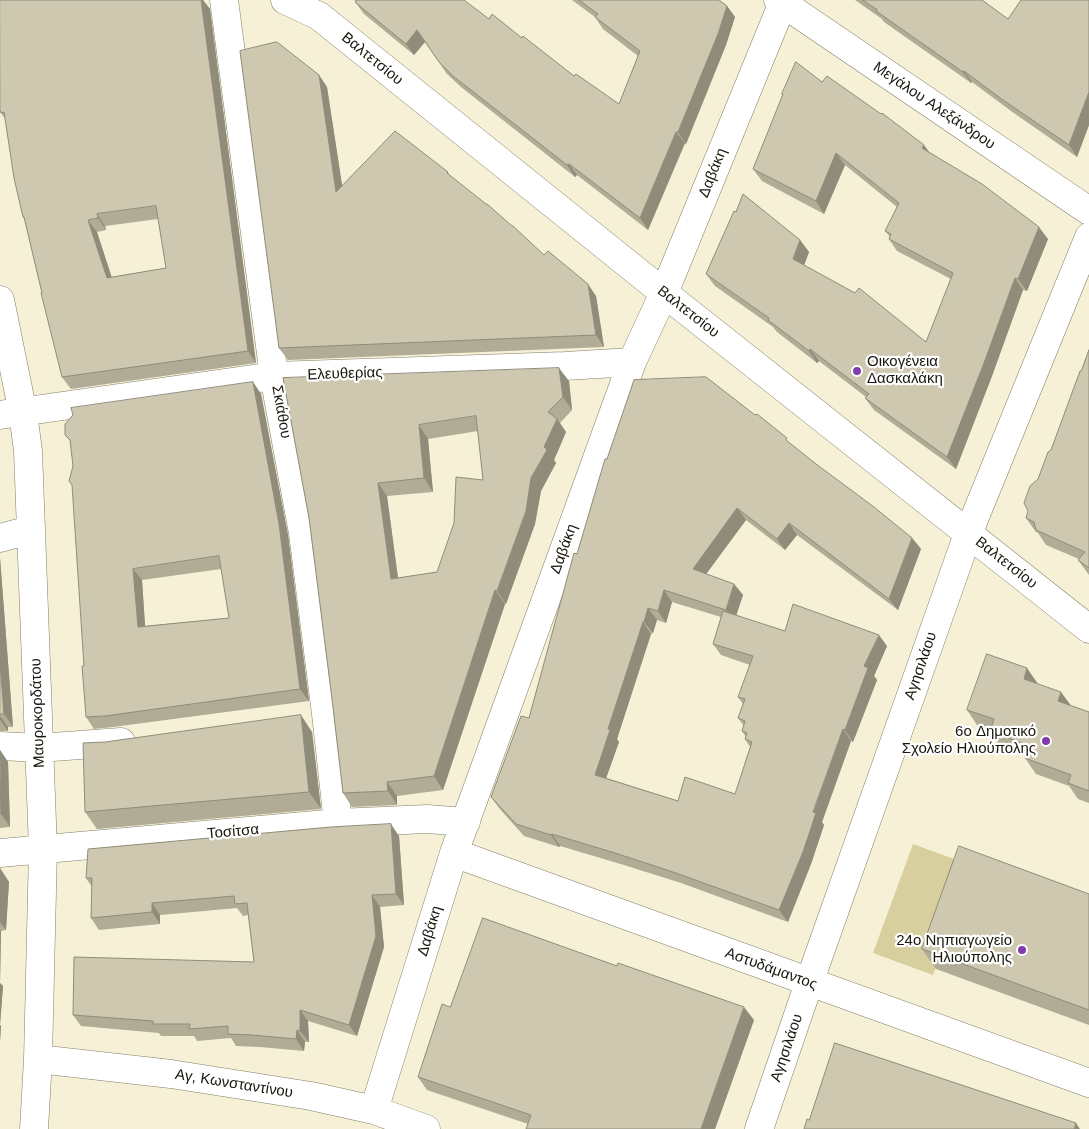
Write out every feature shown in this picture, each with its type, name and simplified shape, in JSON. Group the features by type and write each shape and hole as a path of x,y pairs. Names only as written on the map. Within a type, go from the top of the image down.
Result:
{"street":[{"name":"Σκιάθου","path":"224,0 274,376 303,533 316,716 338,823"},
{"name":"Βαλτετσίου","path":"285,0 321,8 664,292 1089,629"},
{"name":"Μεγάλου Αλεξάνδρου","path":"781,1 1089,211"},
{"name":"Δαβάκη","path":"374,1110 454,853 632,362 664,292 781,1"},
{"name":"Αγησιλάου","path":"759,1129 968,534 1089,237"},
{"name":"Μαυροκορδάτου","path":"0,300 12,414 28,451 40,748 42,849 38,1059 34,1129"},
{"name":"Ελευθερίας","path":"12,414 274,376 632,362"},
{"path":"0,538 30,530"},
{"path":"0,746 40,748 144,739"},
{"name":"Τοσίτσα","path":"0,853 338,823 427,819 466,822"},
{"name":"Αστυδάμαντος","path":"454,853 1089,1083"},
{"name":"Αγ, Κωνσταντίνου","path":"38,1059 170,1074 311,1096 374,1110 426,1129"}],"shaded area":[{"path":"913,844 973,866 933,975 873,953"}],"building":[{"path":"0,0 201,0 248,351 62,377 14,178 4,112 1,113","holes":["156,206 166,268 107,278 88,220 98,218 97,214"]},
{"path":"356,0 464,0 489,19 492,14 574,76 576,74 619,104 640,51 595,17 598,14 579,0 719,0 727,6 718,34 678,132 676,132 640,218 569,164 567,165 453,76 439,62 417,30 406,44 356,3"},
{"path":"863,0 982,0 1008,19 1021,0 1089,0 1089,92 1069,145 876,11"},
{"path":"277,42 319,75 336,192 395,131 487,204 544,255 548,251 588,284 596,335 279,348 240,51"},
{"path":"796,62 822,82 827,76 882,113 924,145 922,148 982,184 1039,227 1018,279 1015,278 947,457 865,398 869,394 810,349 809,351 768,320 769,318 706,274 743,194 800,240 793,259 855,293 859,288 926,342 953,273 889,239 891,234 885,231 899,203 836,153 816,201 753,169"},
{"path":"1089,350 1089,568 1078,560 1085,552 1036,530 1034,522 1026,518 1028,511 1024,503 1030,486 1038,479 1048,452 1051,450"},
{"path":"559,368 563,397 548,412 557,419 544,447 547,450 531,478 526,511 497,591 495,590 434,776 387,782 388,791 343,793 309,518 283,378","holes":["476,416 483,480 456,477 454,523 437,572 391,579 378,483 424,478 419,425"]},
{"path":"706,377 755,415 757,414 816,464 912,538 889,599 789,523 777,539 737,508 693,569 734,584 726,610 664,590 658,611 648,608 608,729 610,730 595,775 678,801 685,777 735,794 752,742 745,739 747,733 742,731 745,721 738,718 745,699 738,697 753,656 713,644 723,611 785,631 793,604 879,635 864,666 868,668 845,730 843,729 813,812 816,813 803,852 779,910 615,853 516,824 491,797 521,716 529,718 574,553 577,554 605,459 607,459 634,380"},
{"path":"253,382 279,524 300,689 86,717 72,485 69,481 73,466 70,440 65,435 65,424 73,415 71,408","holes":["219,556 229,618 138,627 133,569"]},
{"name":"6ο Δημοτικό Σχολείο Ηλιούπολης","path":"987,654 1027,668 1024,679 1061,692 1058,701 1089,712 1089,791 1068,783 1071,775 1025,758 1030,746 990,731 994,719 967,710"},
{"path":"0,663 4,714 0,714"},
{"path":"301,715 309,792 85,812 83,743 105,742"},
{"path":"0,780 1,814 0,814"},
{"path":"391,824 396,894 372,895 376,936 349,1025 300,1010 300,1031 297,1030 296,1039 228,1034 228,1026 189,1029 190,1024 153,1024 153,1021 73,1015 74,957 254,962 247,903 235,904 234,896 152,903 152,912 91,918 92,878 86,878 88,849 331,827"},
{"path":"959,846 1089,894 1089,1010 922,949"},
{"path":"483,918 617,966 618,963 744,1007 701,1129 526,1129 531,1115 418,1077 442,1004 450,1007"},
{"path":"835,1043 1076,1123 1074,1129 804,1129 807,1119 809,1120"}],"place":[{"name":"Οικογένεια Δασκαλάκη","path":"857,371"},
{"name":"6ο Δημοτικό Σχολείο Ηλιούπολης","path":"1046,741"},
{"name":"24ο Νηπιαγωγείο Ηλιούπολης","path":"1022,950"}]}
